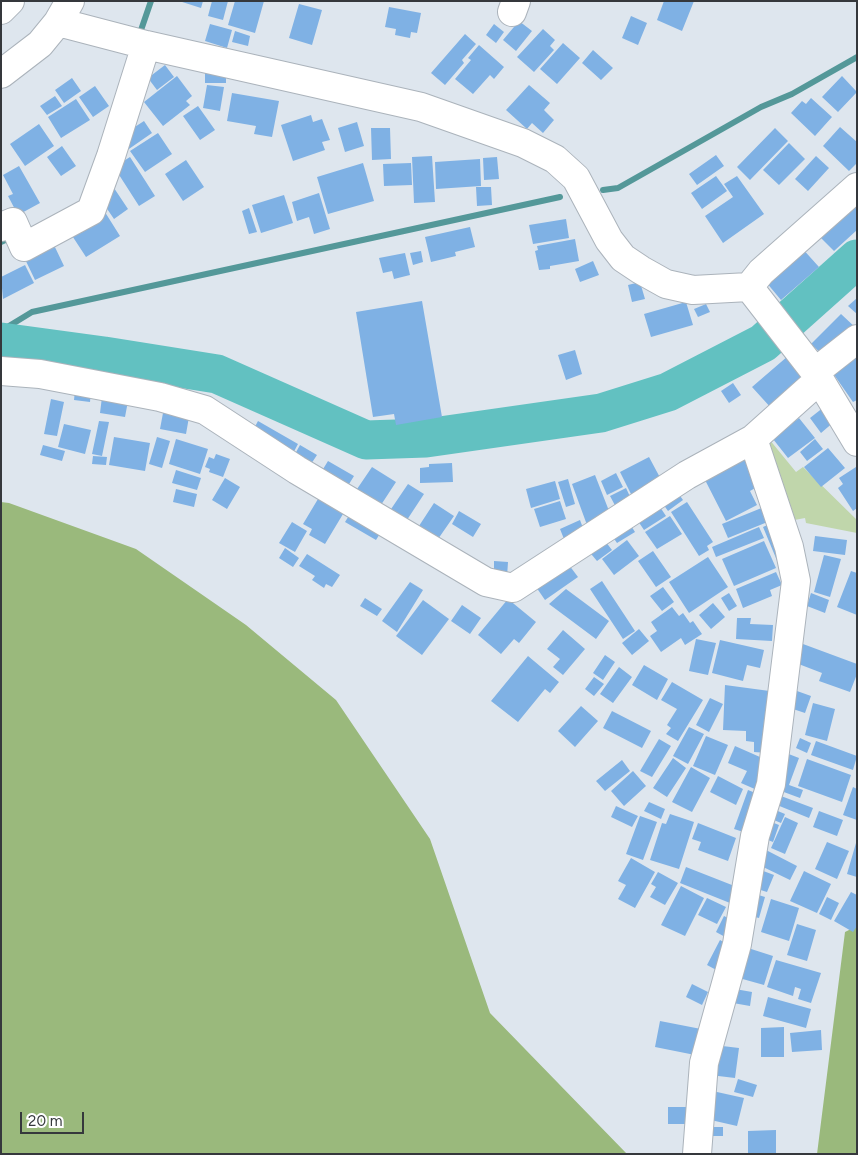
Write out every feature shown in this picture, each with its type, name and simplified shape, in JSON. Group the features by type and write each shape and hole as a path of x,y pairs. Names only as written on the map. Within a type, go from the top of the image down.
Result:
{"main road":[{"path":"1,10 10,1"},
{"path":"2,77 40,44 64,12 146,45 421,107 523,143 556,160 576,178 609,240 623,258 666,284 693,290 753,292"},
{"path":"13,232 24,247 91,211 111,156 146,45"},
{"path":"753,292 761,272 857,187"},
{"path":"753,292 817,376 857,442"},
{"path":"1,371 40,374 160,397 206,410 297,470 486,582 513,588 687,475 753,439 857,339"},
{"path":"697,1154 704,1063 736,944 755,836 771,784 795,589 790,547 753,439"}],"green space":[{"path":"769,439 796,472 803,467 857,520 857,533 806,523 805,518 789,521 766,452"},
{"path":"1,502 9,503 136,549 246,625 336,700 430,839 490,1013 627,1154 1,1154"},
{"path":"857,926 857,1154 817,1154 845,932"}],"building":[{"path":"179,1 203,1 201,8"},
{"path":"212,1 228,1 223,20 208,16"},
{"path":"235,1 264,1 255,33 228,25"},
{"path":"664,1 694,1 682,31 657,20"},
{"path":"299,4 322,10 312,45 289,38"},
{"path":"389,7 421,13 417,33 411,32 410,38 395,35 396,29 385,27"},
{"path":"631,16 647,23 638,45 622,38"},
{"path":"519,21 532,31 516,51 503,40"},
{"path":"210,24 232,30 227,48 205,41"},
{"path":"494,24 504,32 496,43 486,35"},
{"path":"543,29 555,40 550,46 554,50 534,72 517,57"},
{"path":"235,31 250,36 248,46 232,42"},
{"path":"465,34 476,44 462,60 464,63 445,85 431,73"},
{"path":"563,43 580,58 557,84 540,69"},
{"path":"479,45 504,67 494,79 490,75 473,94 455,79 471,60 468,58"},
{"path":"593,50 613,68 601,80 582,63"},
{"path":"165,65 174,77 157,90 148,78"},
{"path":"205,72 226,73 226,83 205,83"},
{"path":"177,76 192,96 186,101 190,105 163,126 144,102"},
{"path":"842,76 857,92 838,112 822,97"},
{"path":"72,78 81,91 64,103 55,90"},
{"path":"207,85 224,87 220,111 203,108"},
{"path":"529,85 550,103 544,110 554,120 543,133 532,123 527,129 506,110"},
{"path":"95,86 109,106 93,117 79,97"},
{"path":"232,93 279,101 272,137 254,134 256,126 227,121"},
{"path":"55,96 62,106 47,115 40,106"},
{"path":"811,98 832,117 815,136 791,113 802,101 806,104"},
{"path":"76,99 90,120 61,138 48,117"},
{"path":"198,106 215,130 200,140 183,116"},
{"path":"311,115 313,122 322,119 330,140 322,142 325,150 293,161 281,125"},
{"path":"144,121 152,133 126,151 118,138"},
{"path":"357,122 364,146 345,152 338,128"},
{"path":"39,124 54,146 25,166 10,144"},
{"path":"840,127 857,142 857,163 849,171 823,146"},
{"path":"371,128 390,128 391,159 372,160"},
{"path":"775,128 788,141 750,180 737,167"},
{"path":"158,133 172,154 145,172 130,151"},
{"path":"789,143 805,159 779,185 763,170"},
{"path":"62,146 76,166 61,176 47,157"},
{"path":"716,155 724,166 697,185 689,174"},
{"path":"432,156 435,202 414,203 412,157"},
{"path":"816,156 829,168 808,191 795,179"},
{"path":"130,157 155,196 139,206 114,167"},
{"path":"497,157 499,179 484,180 483,158"},
{"path":"480,159 481,186 436,189 435,162"},
{"path":"186,160 204,187 183,201 165,174"},
{"path":"363,163 374,201 328,214 317,177"},
{"path":"411,163 412,185 384,186 383,164"},
{"path":"19,166 40,203 18,215 8,196 13,194 3,175"},
{"path":"716,176 727,191 702,209 691,193"},
{"path":"737,176 764,214 723,243 705,216 733,197 724,184"},
{"path":"476,187 491,187 492,205 477,206"},
{"path":"114,188 128,209 114,219 99,197"},
{"path":"319,193 330,229 314,234 309,217 297,221 292,202"},
{"path":"284,195 293,223 261,233 252,205"},
{"path":"857,200 857,230 834,251 816,233"},
{"path":"249,208 257,232 249,234 242,211"},
{"path":"103,209 120,236 86,257 69,231"},
{"path":"566,219 569,238 533,244 529,225"},
{"path":"470,227 475,247 455,252 456,256 431,262 425,237"},
{"path":"575,239 579,261 539,270 535,251 538,250 537,246"},
{"path":"53,243 64,266 35,280 24,257"},
{"path":"801,247 819,267 781,300 766,282"},
{"path":"421,251 423,262 413,265 410,253"},
{"path":"405,253 410,275 394,279 392,271 383,273 379,258"},
{"path":"593,261 599,275 580,282 575,269"},
{"path":"25,265 34,283 3,299 1,277"},
{"path":"640,282 645,299 632,302 628,285"},
{"path":"857,298 857,314 848,306"},
{"path":"422,301 442,417 396,425 394,414 373,417 356,312"},
{"path":"686,302 693,325 651,337 644,314"},
{"path":"706,304 710,312 698,317 694,309"},
{"path":"841,314 856,328 826,358 811,344"},
{"path":"575,350 582,374 566,380 558,355"},
{"path":"857,351 857,400 853,402 830,369"},
{"path":"788,356 808,378 772,409 752,387"},
{"path":"733,383 741,395 729,403 721,391"},
{"path":"75,390 91,391 90,402 74,400"},
{"path":"102,397 128,401 125,417 100,413"},
{"path":"51,399 64,402 57,436 44,434"},
{"path":"824,407 835,421 821,433 810,418"},
{"path":"163,413 189,417 186,434 160,429"},
{"path":"799,418 815,438 788,458 773,439"},
{"path":"99,421 109,422 102,456 92,454"},
{"path":"258,421 298,444 290,459 250,436"},
{"path":"64,424 91,430 85,454 58,447"},
{"path":"114,437 150,443 145,471 109,465"},
{"path":"157,437 170,441 162,468 149,464"},
{"path":"176,439 208,449 200,474 169,464"},
{"path":"815,439 823,449 807,461 800,452"},
{"path":"43,445 65,451 62,461 40,455"},
{"path":"300,445 317,455 311,464 295,454"},
{"path":"828,448 845,468 821,487 804,467"},
{"path":"749,453 764,483 750,491 757,505 726,521 703,476"},
{"path":"216,454 230,459 223,477 209,472 210,469 205,467 209,457 214,459"},
{"path":"93,456 107,457 106,465 92,464"},
{"path":"649,457 664,485 634,500 620,472"},
{"path":"328,461 354,476 346,489 320,474"},
{"path":"452,463 453,482 420,483 420,468 429,467 429,464"},
{"path":"372,467 396,482 379,508 355,492"},
{"path":"856,467 857,508 853,511 838,488 843,484 839,478"},
{"path":"176,470 201,478 197,490 172,483"},
{"path":"616,473 623,487 607,495 601,481"},
{"path":"595,475 611,516 587,525 572,484"},
{"path":"225,478 240,487 227,509 212,500"},
{"path":"568,479 575,504 566,507 558,482"},
{"path":"555,481 560,499 531,508 526,489"},
{"path":"408,484 424,494 403,526 387,515"},
{"path":"626,488 633,503 618,511 610,496"},
{"path":"176,489 197,494 194,507 173,502"},
{"path":"324,489 349,504 325,544 309,535 312,529 303,524"},
{"path":"678,493 683,500 668,511 663,504"},
{"path":"560,501 566,519 540,527 534,509"},
{"path":"687,502 713,542 707,546 709,550 699,556 671,512"},
{"path":"434,503 454,516 436,542 417,529"},
{"path":"658,504 666,516 644,530 636,518"},
{"path":"355,506 386,524 376,540 345,522"},
{"path":"764,507 770,521 728,538 722,524"},
{"path":"459,511 481,524 473,537 452,524"},
{"path":"670,516 682,534 657,549 645,532"},
{"path":"580,520 586,536 566,544 560,529"},
{"path":"628,521 635,532 617,543 610,533"},
{"path":"292,522 307,531 295,552 279,543"},
{"path":"774,522 790,558 778,563 763,527"},
{"path":"759,527 764,538 716,557 712,547"},
{"path":"815,536 847,540 845,555 813,551"},
{"path":"602,537 612,550 597,561 587,549"},
{"path":"627,540 639,556 614,575 602,559"},
{"path":"764,541 776,568 734,586 722,559"},
{"path":"285,548 299,558 293,567 279,558"},
{"path":"653,551 671,577 656,587 638,561"},
{"path":"307,554 340,575 332,587 326,584 324,588 312,580 315,576 299,566"},
{"path":"824,555 841,559 830,597 814,592"},
{"path":"708,557 728,587 689,613 669,582"},
{"path":"494,561 508,562 507,577 494,577"},
{"path":"566,561 578,577 545,600 534,584"},
{"path":"851,571 857,573 857,615 837,607"},
{"path":"776,572 782,585 770,590 772,596 743,608 736,589"},
{"path":"602,581 635,631 623,639 590,589"},
{"path":"410,582 423,590 397,632 382,621"},
{"path":"663,587 674,602 662,611 650,596"},
{"path":"566,589 609,621 596,639 549,604"},
{"path":"729,593 737,606 729,611 721,598"},
{"path":"811,593 829,600 825,613 807,606"},
{"path":"365,598 382,609 377,616 360,606"},
{"path":"508,599 536,622 519,643 514,639 501,654 478,635"},
{"path":"423,600 449,619 422,655 396,636"},
{"path":"713,603 725,617 711,629 699,615"},
{"path":"462,605 481,618 470,634 451,621"},
{"path":"672,607 679,616 683,613 690,623 693,621 702,634 685,645 681,638 661,652 650,636 657,631 651,622"},
{"path":"737,618 751,618 750,624 773,625 772,641 736,639"},
{"path":"639,629 649,641 632,655 622,643"},
{"path":"563,630 585,649 563,675 553,667 560,659 547,649"},
{"path":"696,639 716,643 708,675 689,671"},
{"path":"720,640 764,650 760,668 747,665 743,681 712,673"},
{"path":"803,644 857,664 857,674 850,692 819,681 822,673 796,663"},
{"path":"605,655 615,662 603,680 593,673"},
{"path":"528,656 559,682 550,693 545,689 518,722 491,701"},
{"path":"644,665 668,679 657,700 632,685"},
{"path":"619,667 632,677 613,703 600,694"},
{"path":"594,677 604,684 594,696 585,689"},
{"path":"672,682 703,700 678,741 666,734 671,728 667,725 677,709 661,700"},
{"path":"725,685 777,692 768,753 754,752 754,742 746,741 746,731 723,730"},
{"path":"797,691 811,696 805,713 790,708"},
{"path":"710,698 723,704 709,732 696,725"},
{"path":"813,703 835,709 827,741 805,735"},
{"path":"581,706 598,721 575,747 558,731"},
{"path":"612,711 651,731 642,748 603,728"},
{"path":"689,727 704,734 688,764 673,756"},
{"path":"706,736 728,745 715,775 693,766"},
{"path":"800,738 811,743 807,753 796,748"},
{"path":"659,739 671,746 652,777 640,771"},
{"path":"816,741 857,756 853,770 811,755"},
{"path":"735,746 769,761 757,790 741,783 747,771 728,763"},
{"path":"786,753 799,758 789,785 803,790 800,798 773,788"},
{"path":"673,758 686,768 667,797 653,788"},
{"path":"807,759 851,775 842,802 798,786"},
{"path":"622,760 630,771 605,791 596,781"},
{"path":"691,767 710,778 692,812 672,802"},
{"path":"633,771 646,786 624,806 611,791"},
{"path":"718,776 743,789 736,805 710,792"},
{"path":"853,787 857,789 857,820 843,815"},
{"path":"748,790 763,796 750,834 734,829"},
{"path":"781,796 813,808 809,818 777,805"},
{"path":"649,802 665,809 661,819 644,811"},
{"path":"616,806 638,816 632,827 611,817"},
{"path":"773,809 785,814 781,823 769,818"},
{"path":"819,811 843,820 837,836 813,827"},
{"path":"670,814 694,822 679,869 650,860 662,823 666,824"},
{"path":"640,816 657,822 643,860 626,854"},
{"path":"785,817 798,823 785,854 771,848"},
{"path":"769,821 779,825 773,842 763,838"},
{"path":"698,823 736,838 728,861 698,850 701,842 692,839"},
{"path":"827,842 849,851 837,879 815,869"},
{"path":"857,843 857,877 847,874"},
{"path":"766,850 797,866 790,880 759,865"},
{"path":"631,858 655,872 635,908 618,899 626,885 618,881"},
{"path":"686,867 737,887 730,903 680,883"},
{"path":"758,869 774,875 767,892 751,887"},
{"path":"804,871 831,884 817,913 790,901"},
{"path":"658,872 678,883 665,905 650,897 656,887 651,884"},
{"path":"681,886 704,898 685,936 661,925"},
{"path":"749,892 765,897 759,918 743,914"},
{"path":"851,892 857,895 857,926 853,932 834,921"},
{"path":"827,897 839,903 831,920 819,914"},
{"path":"707,898 726,907 717,924 698,915"},
{"path":"771,899 799,908 789,941 761,932"},
{"path":"724,916 736,922 727,938 716,932"},
{"path":"797,924 816,930 807,961 787,955"},
{"path":"720,940 732,947 720,972 707,965"},
{"path":"748,948 773,956 764,985 739,978"},
{"path":"776,960 821,973 811,1003 798,999 801,989 795,987 793,996 767,987"},
{"path":"692,984 708,992 702,1005 686,997"},
{"path":"735,989 752,992 750,1006 733,1003"},
{"path":"768,997 811,1009 806,1028 763,1016"},
{"path":"660,1021 701,1029 695,1055 655,1047"},
{"path":"784,1027 784,1057 761,1057 761,1028"},
{"path":"821,1030 822,1050 792,1052 790,1033"},
{"path":"714,1045 739,1048 735,1078 710,1075"},
{"path":"738,1079 757,1085 753,1097 734,1092"},
{"path":"708,1090 744,1098 737,1126 702,1118"},
{"path":"668,1107 687,1107 687,1124 668,1124"},
{"path":"705,1127 723,1127 723,1136 706,1136"},
{"path":"776,1130 776,1154 748,1154 748,1131"}],"waterway":[{"path":"140,33 151,1"},
{"path":"603,190 618,188 761,107 792,94 857,57"},
{"path":"1,331 32,312 560,197"},
{"path":"1,242 12,237"},
{"path":"1,342 217,374 366,440 426,438 601,413 668,392 763,343 857,259"}]}
